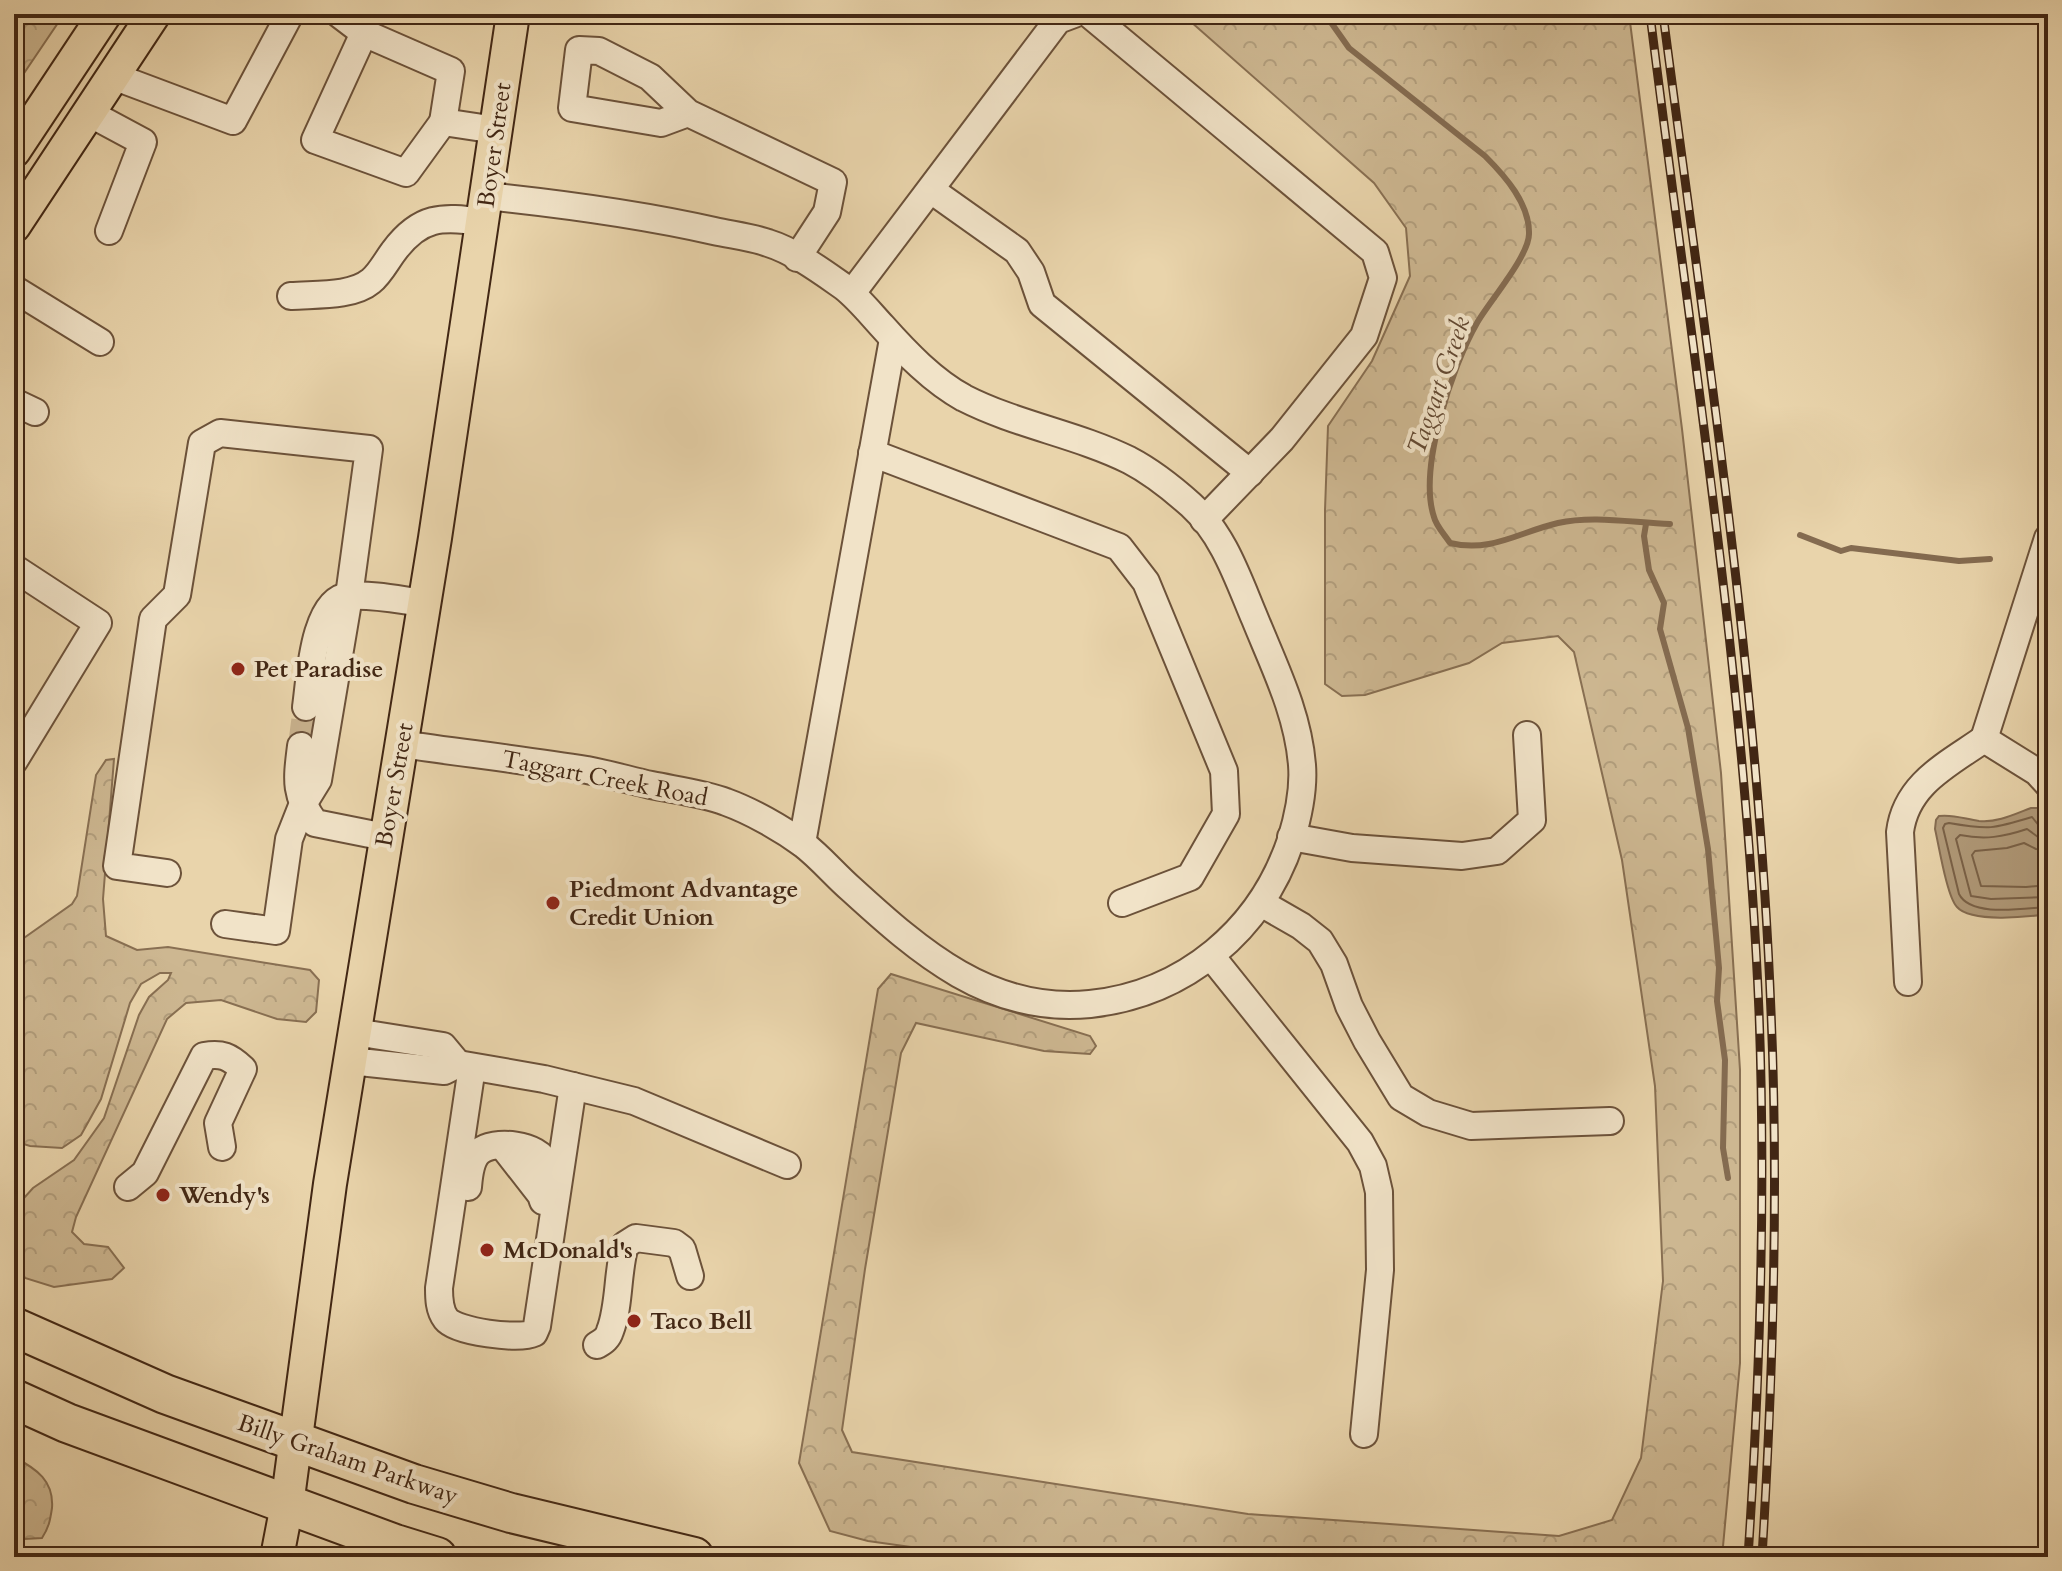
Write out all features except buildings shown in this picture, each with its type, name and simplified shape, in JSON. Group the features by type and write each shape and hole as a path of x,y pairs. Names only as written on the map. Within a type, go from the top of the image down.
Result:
{"highway":[{"name":"Billy Graham Parkway","path":"14,1327 165,1394 414,1484 511,1513 694,1557"},
{"path":"14,1399 67,1423 437,1557"}],"main road":[{"path":"14,151 105,14"},
{"path":"14,226 154,14"},
{"name":"Boyer Street","path":"277,1557 287,1505 330,1184 424,603 513,14"},
{"path":"71,65 102,92"}],"street":[{"path":"102,92 233,121 290,14"},
{"path":"339,14 364,33 451,71 443,122 406,173 315,140 364,33"},
{"path":"852,293 1058,20 1074,14"},
{"path":"1089,14 1375,252 1383,278 1364,336 1282,439 1204,520"},
{"path":"102,92 143,142 109,231"},
{"path":"688,113 833,182 827,212 797,258"},
{"path":"443,122 496,130"},
{"path":"931,190 1017,251 1031,272 1042,304 1250,473"},
{"name":"Taggart Creek Road","path":"291,296 351,291 370,282 404,237 433,220 484,209 575,206 660,219 772,243 852,293 893,339 938,381 961,396 1000,414 1091,444 1128,460 1160,479 1204,520 1217,535 1289,703 1299,738 1303,769 1301,794 1283,864 1245,926 1211,956 1162,986 1126,998 1088,1005 1051,1004 1015,998 964,978 916,947 802,843 724,800 591,771 401,744"},
{"path":"14,289 100,342"},
{"path":"802,843 893,339"},
{"path":"167,873 117,866 153,619 177,595 202,443 220,433 369,449 349,596 318,780 302,806 289,839 276,931 225,924"},
{"path":"872,453 1119,547 1146,582 1224,771 1226,814 1190,877 1122,903"},
{"path":"1908,982 1900,832 1903,814 1910,799 1929,778 1984,739 2048,538"},
{"path":"14,568 98,623 14,761"},
{"path":"306,707 319,622 332,604 349,596 424,603"},
{"path":"1291,837 1352,848 1462,856 1497,851 1532,820 1527,735"},
{"path":"1984,739 2037,772 2048,784"},
{"path":"301,746 297,776 302,806 315,823 327,828 385,837"},
{"path":"1261,903 1320,941 1334,964 1349,1006 1367,1041 1401,1097 1428,1113 1471,1126 1610,1121"},
{"path":"1211,956 1360,1142 1373,1166 1379,1192 1380,1270 1364,1434"},
{"path":"352,1047 444,1071 465,1065 634,1101 787,1165"},
{"path":"128,1187 145,1173 204,1056 220,1054 243,1069 218,1123 222,1147"},
{"path":"465,1065 463,1129 439,1288 439,1303 444,1318 454,1327 518,1337 534,1333 573,1086"},
{"path":"463,1129 549,1144 558,1152 562,1165"},
{"path":"539,1314 532,1323 520,1326 462,1316 456,1312 452,1302 473,1161 479,1152 489,1146 502,1145 531,1150 543,1158 547,1179 541,1216 549,1246"},
{"path":"597,1345 605,1341 611,1330 625,1245 636,1238 674,1243 682,1249 690,1276"}],"green space":[{"path":"14,14 64,14 14,88"},
{"path":"1182,14 1629,14 1682,429 1721,773 1740,1070 1740,1363 1722,1557 982,1557 868,1541 830,1531 799,1463 878,989 891,974 1090,1036 1096,1046 1090,1054 1044,1051 916,1023 901,1053 865,1269 842,1430 852,1452 1248,1514 1559,1536 1612,1520 1641,1458 1663,1281 1655,1086 1622,860 1574,652 1558,636 1502,643 1469,663 1365,695 1342,696 1325,684 1328,426 1372,361 1410,276 1406,228 1374,183"},
{"path":"114,759 103,899 106,936 137,950 168,947 310,970 319,980 316,1012 306,1022 277,1019 221,1000 186,1003 167,1019 76,1217 72,1232 84,1244 108,1247 124,1268 112,1279 54,1287 25,1278 14,1257 14,1209 33,1188 74,1160 104,1118 139,1015 149,997 168,980 171,973 160,973 141,984 130,1003 101,1099 81,1135 62,1148 30,1146 14,1141 14,945 72,904 77,896 96,775 106,760"},
{"path":"14,1457 30,1466 47,1483 52,1508 42,1538 24,1539 14,1547"}],"water":[{"path":"2038,808 2048,827 2048,914 2000,918 1964,912 1957,907 1950,893 1935,829 1936,820 1939,816 1954,816 1992,821"}],"waterway":[{"name":"Taggart Creek","path":"1325,14 1349,48 1493,164 1521,201 1528,223 1529,234 1523,254 1467,342 1440,418 1430,472 1430,497 1439,527 1450,543 1479,545 1572,521 1670,524"},
{"path":"1646,524 1644,536 1649,570 1664,603 1660,629 1688,728 1708,849 1719,968 1717,1001 1725,1060 1723,1148 1728,1178"},
{"name":"Taggart Creek","path":"1800,535 1841,551 1851,548 1959,561 1990,559"}],"tunnel":[{"path":"301,746 306,707"}],"railway":[{"path":"1650,14 1715,512 1742,761 1752,887 1759,1012 1762,1217 1759,1353 1748,1557"},
{"path":"1663,14 1728,512 1755,762 1764,887 1771,1012 1775,1217 1762,1557"}],"place":[{"name":"Pet Paradise","path":"238,669"},
{"name":"Piedmont Advantage Credit Union","path":"553,903"},
{"name":"Wendy's","path":"163,1195"},
{"name":"McDonald's","path":"487,1250"},
{"name":"Taco Bell","path":"634,1321"}]}
